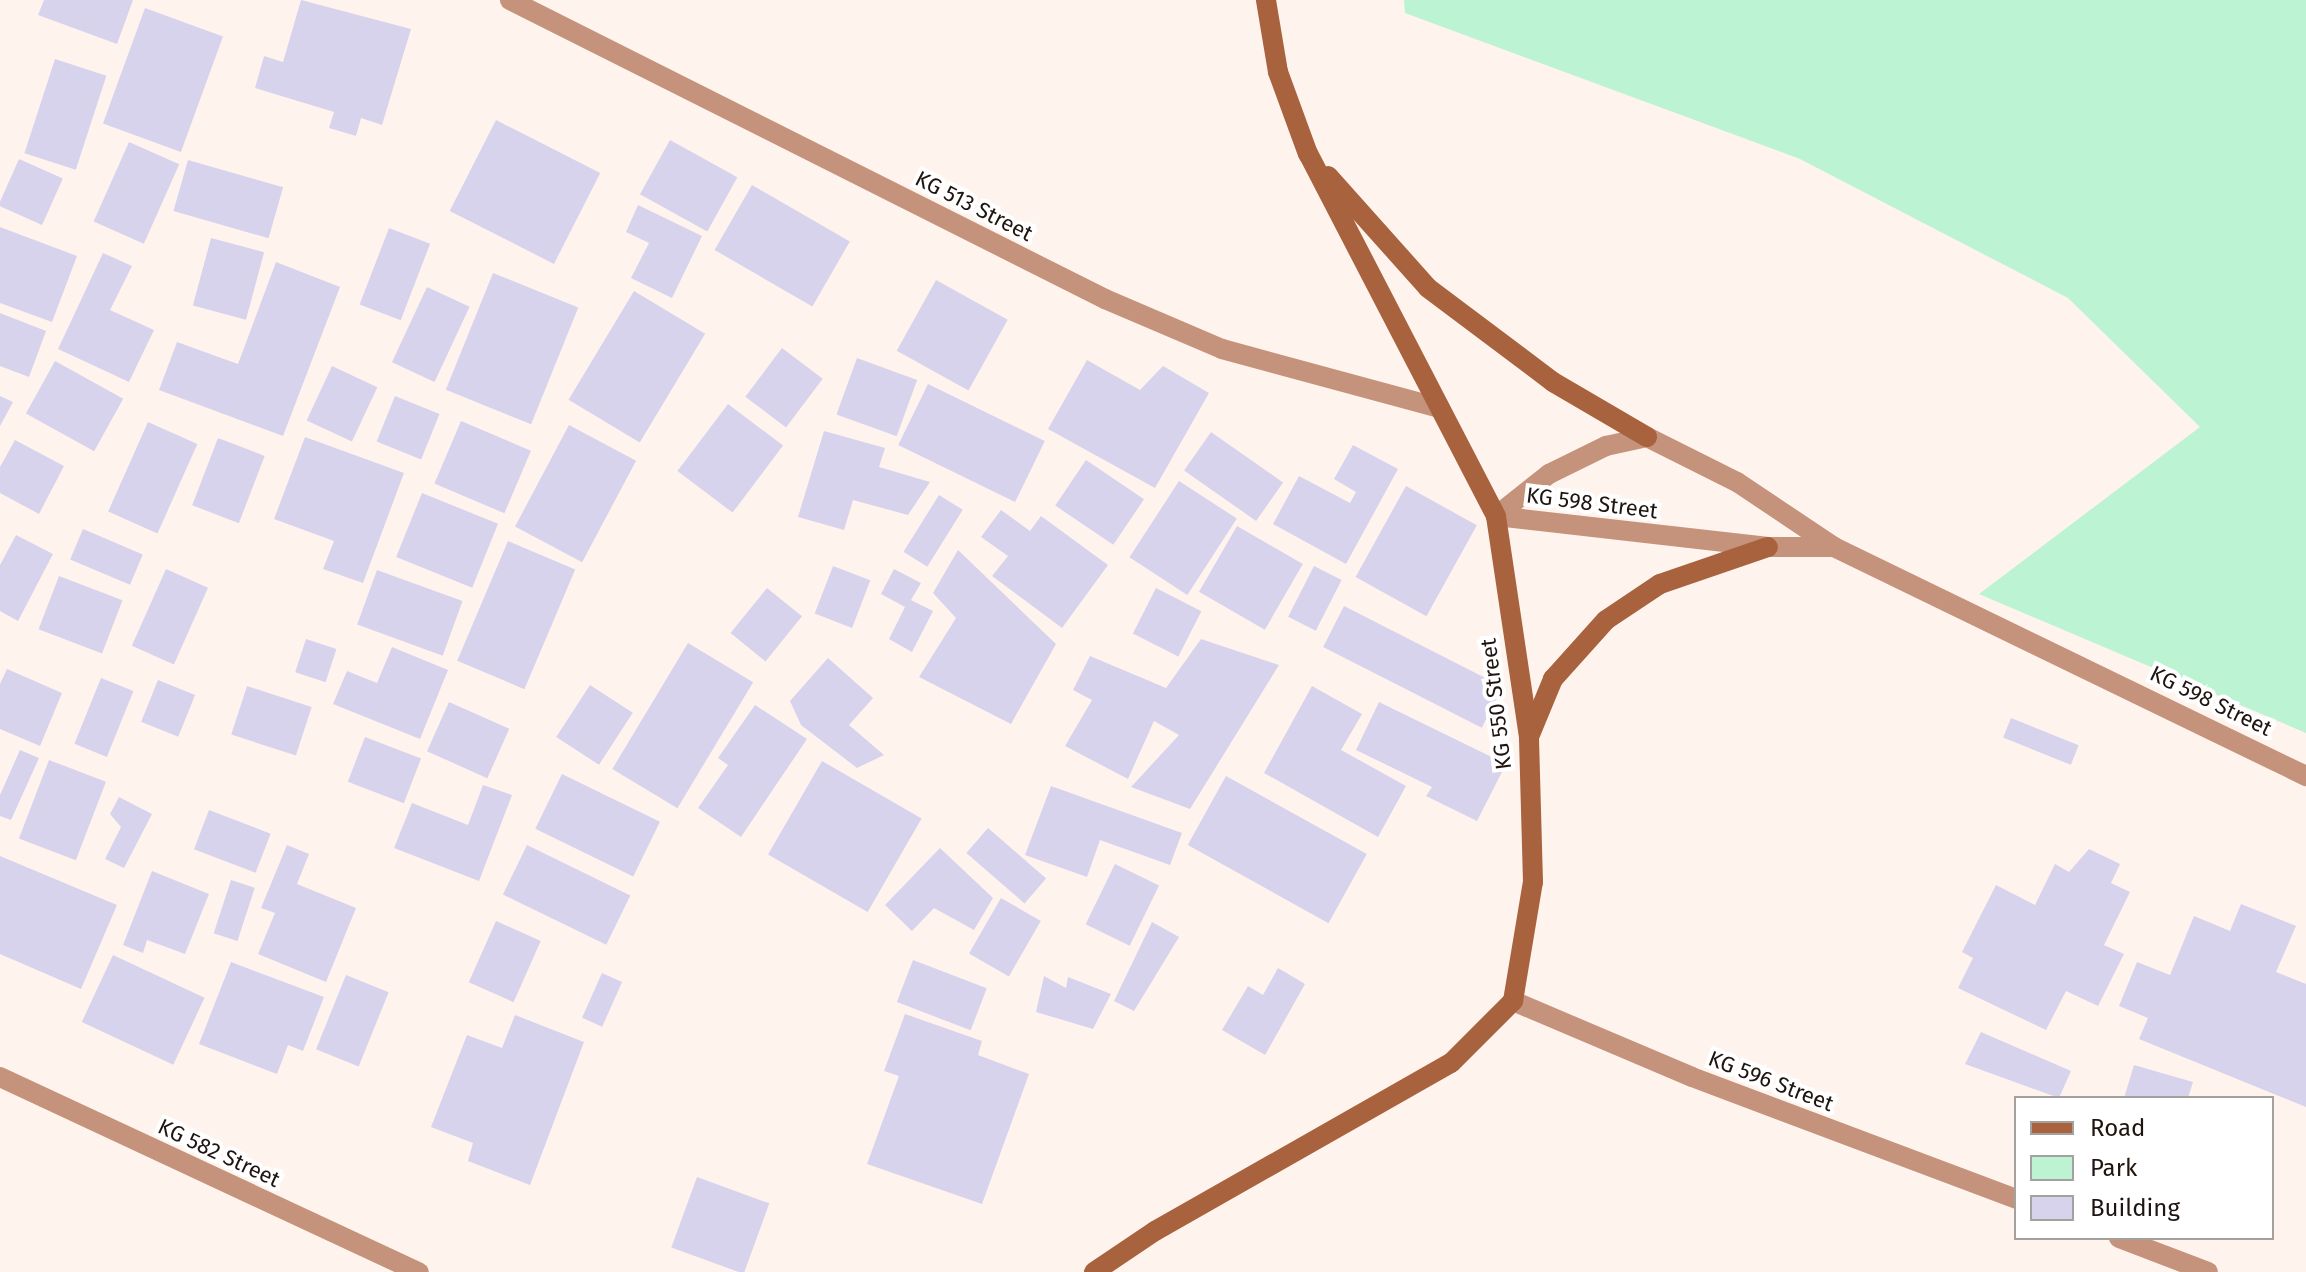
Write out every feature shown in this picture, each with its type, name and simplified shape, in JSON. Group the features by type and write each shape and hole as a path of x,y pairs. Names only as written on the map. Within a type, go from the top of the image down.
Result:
{"street":[{"name":"KG 513 Street","path":"510,0 1105,299 1222,349 1436,407"},
{"name":"KG 550 Street","path":"1266,0 1278,72 1308,154 1436,407 1496,516 1529,737 1533,882 1513,1001"},
{"path":"1308,154 1428,288 1553,382 1647,437"},
{"name":"KG 598 Street","path":"1496,516 1549,474 1606,446 1647,437 1737,482 1834,547 2306,776"},
{"name":"KG 598 Street","path":"1496,516 1768,547 1834,547"},
{"path":"1529,737 1553,679 1606,620 1660,584 1768,547"},
{"path":"1094,1272 1155,1231 1451,1063 1513,1001"},
{"name":"KG 596 Street","path":"1513,1001 1692,1077 2014,1198"},
{"name":"KG 582 Street","path":"0,1077 419,1272"},
{"path":"2124,1240 2208,1272"}],"green space":[{"path":"1404,0 2306,0 2306,733 1979,594 2200,427 2068,298 1800,159 1405,13"}],"building":[{"path":"44,0 133,0 117,44 38,15"},
{"path":"301,0 411,29 382,125 361,118 356,136 329,128 334,112 255,88 264,56 283,62"},
{"path":"145,8 223,36 181,152 103,124"},
{"path":"55,59 106,76 76,170 24,153"},
{"path":"496,120 600,173 554,264 450,211"},
{"path":"670,140 737,177 707,232 640,194"},
{"path":"129,142 179,164 144,244 94,221"},
{"path":"19,159 63,179 42,225 0,206"},
{"path":"188,160 283,187 269,238 173,211"},
{"path":"752,185 850,242 812,306 714,250"},
{"path":"638,205 702,236 672,298 631,278 649,243 626,232"},
{"path":"0,227 77,256 52,322 0,303"},
{"path":"389,228 430,244 401,320 360,305"},
{"path":"211,238 264,252 246,320 193,306"},
{"path":"103,253 132,266 110,310 154,330 129,382 58,349"},
{"path":"276,262 340,287 283,436 159,390 177,342 238,364"},
{"path":"493,273 578,307 531,424 446,390"},
{"path":"936,280 1008,320 968,391 897,351"},
{"path":"427,287 470,307 435,382 392,362"},
{"path":"634,291 705,334 640,443 569,400"},
{"path":"0,313 46,331 29,377 0,366"},
{"path":"782,348 823,379 786,427 745,397"},
{"path":"857,358 917,380 897,436 836,414"},
{"path":"1087,360 1140,390 1163,366 1209,393 1155,488 1048,429"},
{"path":"55,361 123,399 94,451 26,413"},
{"path":"332,366 377,387 352,442 307,420"},
{"path":"928,384 1045,441 1015,502 898,445"},
{"path":"0,396 13,402 0,426"},
{"path":"395,396 440,414 421,459 377,441"},
{"path":"728,404 783,446 733,513 677,471"},
{"path":"461,421 531,451 504,513 434,484"},
{"path":"148,422 197,444 157,533 108,512"},
{"path":"569,425 636,461 582,562 515,527"},
{"path":"824,431 885,448 879,467 930,482 908,515 853,500 844,530 798,517"},
{"path":"1211,432 1283,482 1256,521 1184,471"},
{"path":"305,437 404,473 363,583 323,569 334,541 274,519"},
{"path":"218,438 265,456 239,523 192,505"},
{"path":"15,440 64,466 39,514 0,493 0,467"},
{"path":"1353,445 1398,469 1346,564 1273,524 1299,476 1350,503 1356,492 1334,479"},
{"path":"1086,460 1144,499 1113,545 1055,506"},
{"path":"1179,481 1237,519 1187,595 1129,557"},
{"path":"1406,486 1477,525 1426,616 1356,577"},
{"path":"422,493 498,524 472,588 396,557"},
{"path":"939,495 963,510 927,567 903,552"},
{"path":"1001,510 1030,531 1041,516 1108,565 1062,628 992,576 1008,556 981,537"},
{"path":"1237,526 1303,564 1265,630 1199,592"},
{"path":"83,529 143,554 130,585 70,559"},
{"path":"16,535 53,554 18,621 0,611 0,565"},
{"path":"508,541 575,570 524,689 457,661"},
{"path":"958,550 1056,644 1011,724 919,677 956,618 933,593"},
{"path":"833,566 870,580 852,628 815,614"},
{"path":"1314,566 1342,580 1316,631 1288,617"},
{"path":"166,569 208,588 174,664 132,646"},
{"path":"894,569 921,583 911,600 933,611 912,652 889,639 905,607 881,594"},
{"path":"377,570 463,601 443,656 357,625"},
{"path":"59,576 122,600 102,654 39,629"},
{"path":"767,588 802,616 765,661 730,633"},
{"path":"1156,588 1201,611 1178,657 1133,633"},
{"path":"1344,606 1503,687 1482,728 1323,647"},
{"path":"306,639 336,649 326,682 295,672"},
{"path":"1201,639 1279,665 1190,809 1131,787 1179,735 1154,721 1128,779 1065,746 1092,700 1073,690 1090,656 1166,688"},
{"path":"688,643 753,682 677,808 612,769"},
{"path":"392,647 448,670 420,739 333,704 347,671 377,683"},
{"path":"828,658 873,698 849,725 884,755 857,768 801,725 790,701"},
{"path":"7,669 62,693 40,746 0,729 0,684"},
{"path":"101,678 133,691 107,757 74,744"},
{"path":"158,680 195,695 178,737 141,722"},
{"path":"590,685 633,713 599,765 556,737"},
{"path":"247,686 312,707 296,756 231,735"},
{"path":"1312,686 1362,714 1341,750 1406,786 1378,837 1264,773"},
{"path":"449,702 509,729 487,778 427,751"},
{"path":"1379,702 1506,764 1477,821 1426,796 1432,787 1356,750"},
{"path":"755,705 807,739 741,837 698,808 728,765 718,758"},
{"path":"2011,718 2079,745 2071,765 2003,737"},
{"path":"365,737 421,759 404,803 348,782"},
{"path":"20,750 39,758 11,820 0,816 0,795"},
{"path":"49,760 106,782 76,860 19,838"},
{"path":"822,761 922,818 868,912 768,855"},
{"path":"562,774 660,822 633,877 535,829"},
{"path":"1226,776 1367,854 1329,923 1188,845"},
{"path":"483,785 512,795 479,881 394,848 412,803 468,825"},
{"path":"1051,786 1182,833 1170,865 1100,840 1087,877 1025,855"},
{"path":"119,797 152,814 124,868 105,859 121,827 110,814"},
{"path":"209,810 271,834 256,873 194,849"},
{"path":"988,828 1046,879 1024,903 966,853"},
{"path":"287,845 309,854 297,884 356,908 326,982 258,954 275,913 261,908"},
{"path":"527,845 630,895 606,945 503,894"},
{"path":"940,848 993,898 974,930 934,908 912,931 885,905"},
{"path":"2089,849 2120,864 2111,883 2130,892 2104,945 2124,954 2098,1006 2066,991 2046,1030 1958,988 1973,958 1962,952 1996,885 2035,905 2055,864 2069,872"},
{"path":"0,856 117,905 81,989 0,954"},
{"path":"1115,864 1159,885 1130,946 1086,924"},
{"path":"152,871 209,894 185,954 147,940 143,953 123,945"},
{"path":"231,880 255,888 237,941 214,933"},
{"path":"1001,898 1041,921 1009,976 969,953"},
{"path":"2241,904 2296,926 2276,972 2306,984 2306,1107 2139,1039 2148,1018 2119,1006 2137,962 2170,975 2194,916 2230,931"},
{"path":"496,921 541,941 514,1002 469,982"},
{"path":"1152,922 1179,937 1134,1011 1114,1001"},
{"path":"113,955 205,998 173,1065 82,1022"},
{"path":"913,960 987,988 971,1030 897,1002"},
{"path":"231,962 324,997 303,1051 288,1045 277,1074 199,1044"},
{"path":"1278,968 1305,984 1265,1055 1222,1030 1248,986 1263,995"},
{"path":"602,973 622,982 602,1027 582,1018"},
{"path":"346,975 389,992 359,1066 316,1049"},
{"path":"1044,976 1066,988 1068,977 1111,994 1093,1029 1036,1012"},
{"path":"905,1014 982,1041 978,1055 1029,1074 982,1204 867,1164 899,1076 884,1071"},
{"path":"515,1015 584,1042 530,1185 468,1161 473,1143 431,1127 467,1035 502,1048"},
{"path":"1981,1032 2071,1071 2060,1096 2053,1096 1965,1064"},
{"path":"2134,1065 2193,1082 2189,1096 2125,1096"},
{"path":"697,1177 769,1203 744,1272 671,1247"}]}
